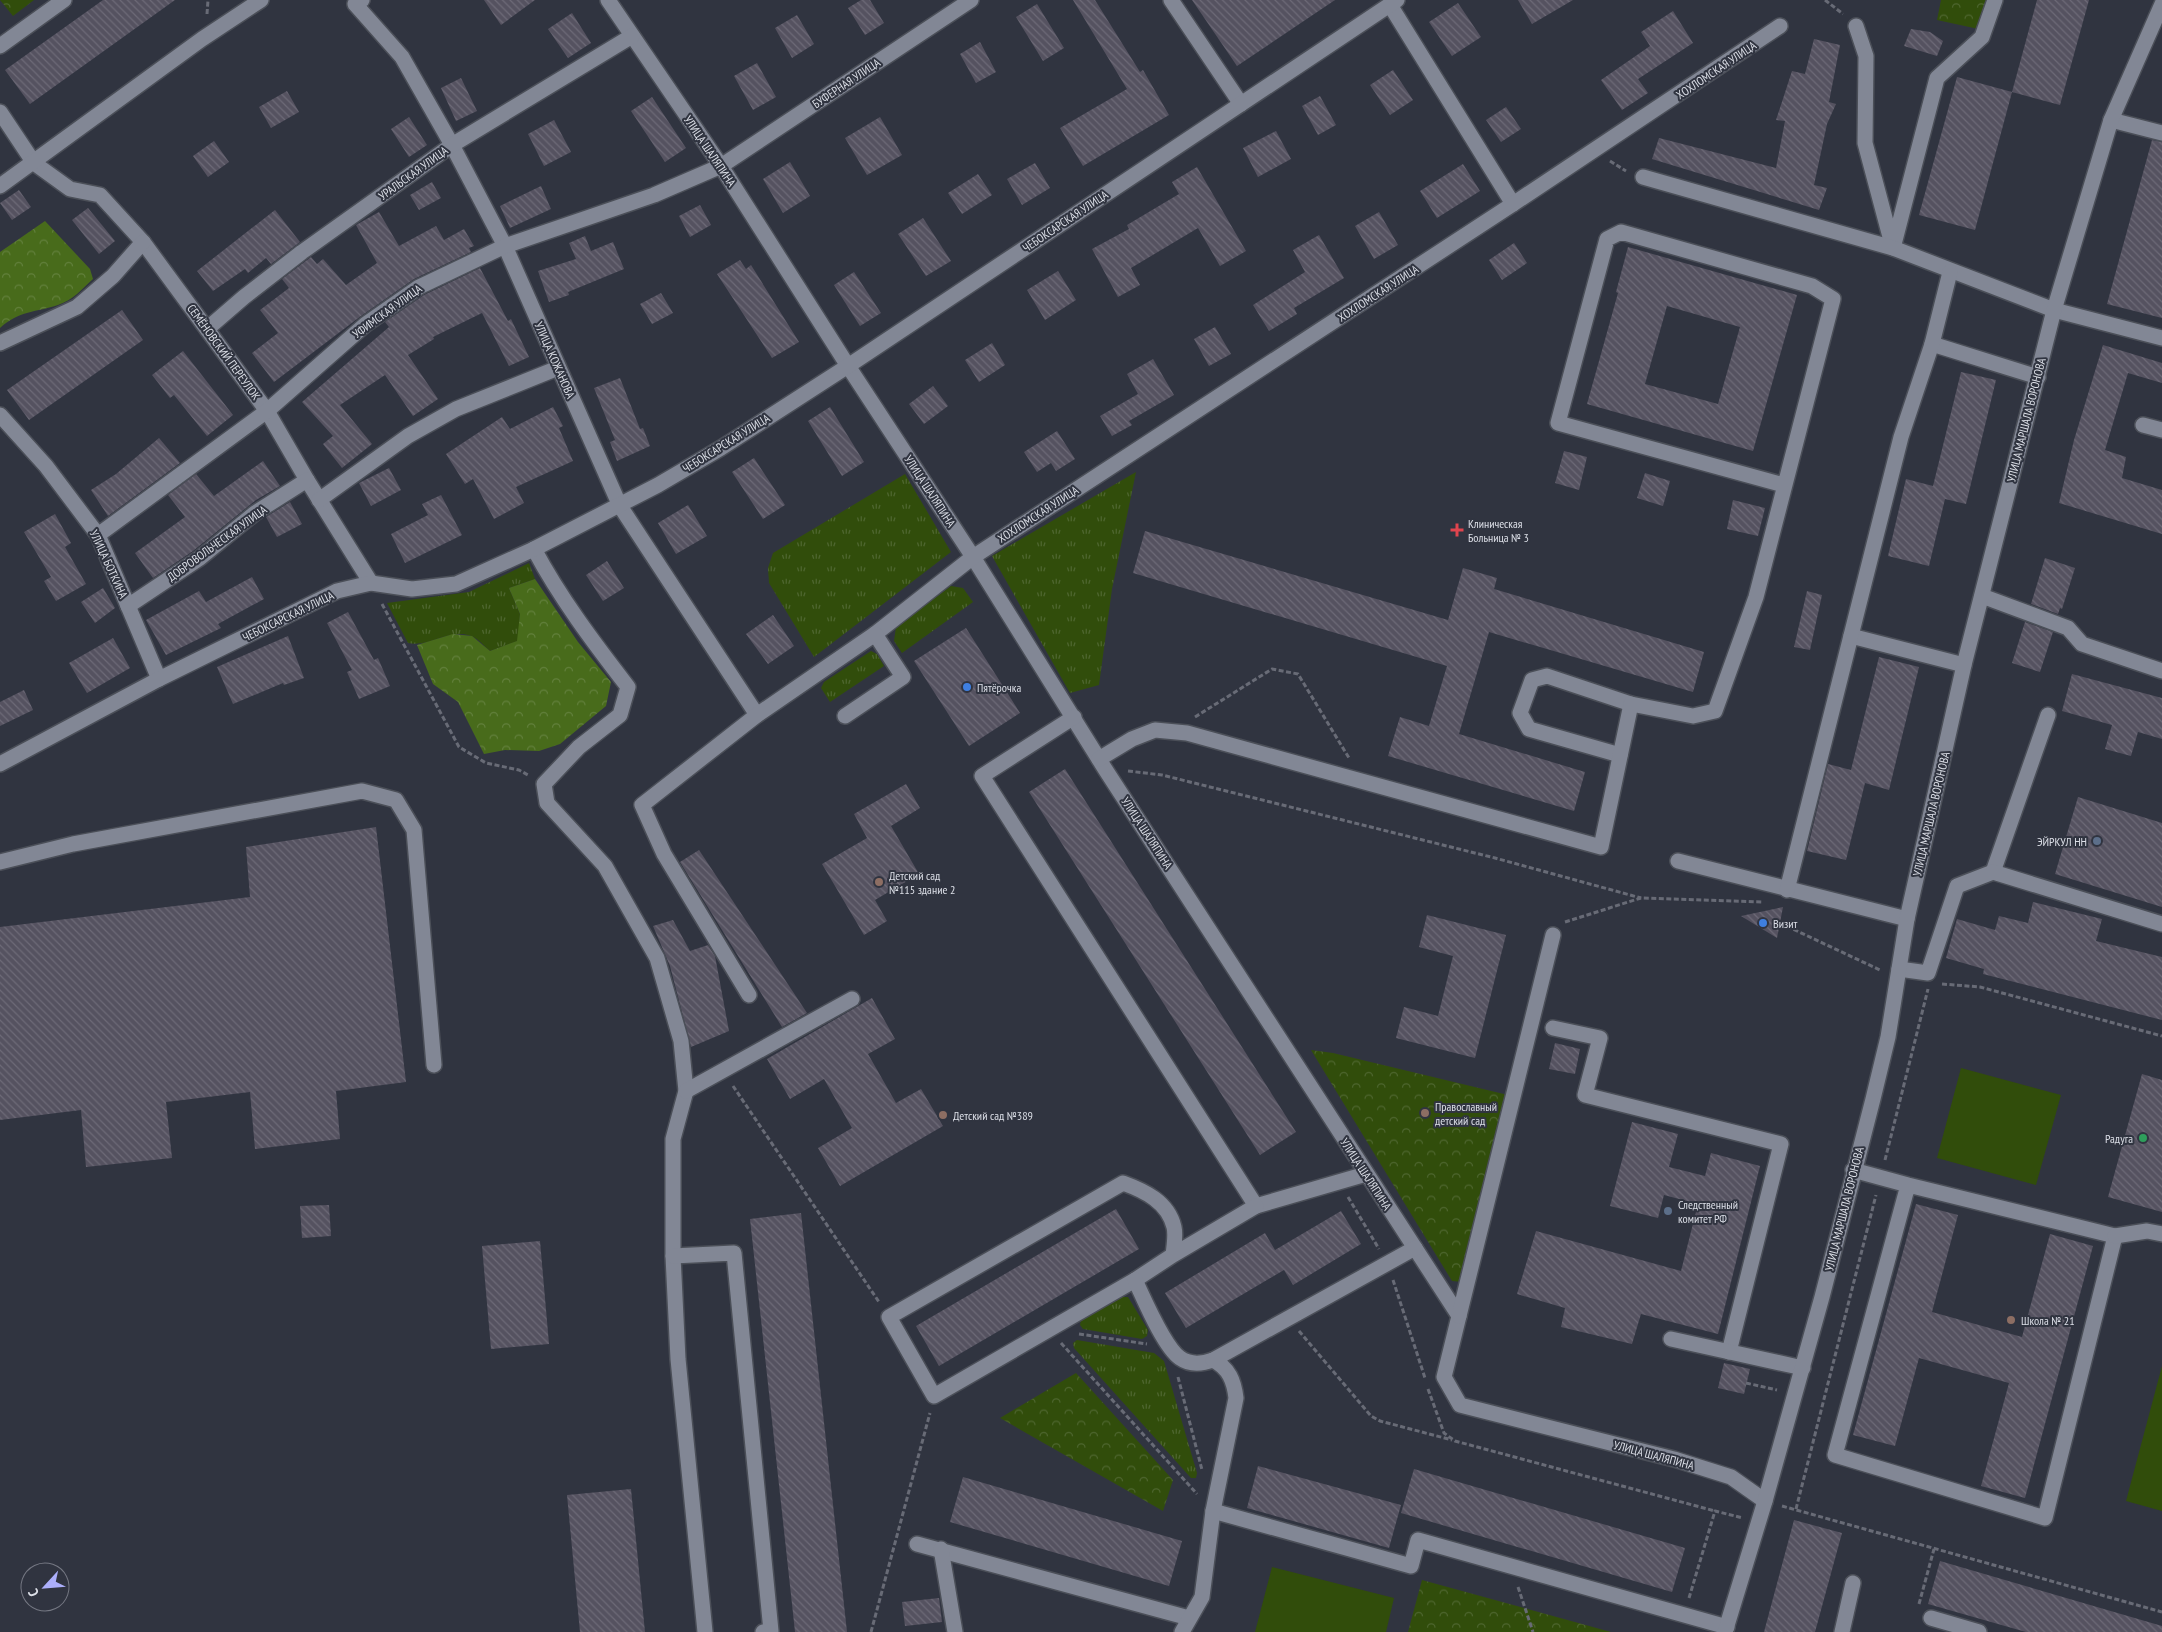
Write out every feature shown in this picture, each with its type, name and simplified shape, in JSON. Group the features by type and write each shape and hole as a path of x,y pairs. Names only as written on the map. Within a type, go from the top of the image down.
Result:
{"street":[{"path":"0,46 64,0"},
{"path":"0,186 34,164 202,39 261,0"},
{"name":"УЛИЦА ШАЛЯПИНА","path":"608,0 721,166 848,366 973,557 1102,764 1459,1316 1444,1378 1460,1405 1731,1477 1765,1502"},
{"name":"БУФЕРНАЯ УЛИЦА","path":"721,166 971,0"},
{"path":"1171,0 1241,104"},
{"path":"1893,248 1937,78 1982,37 1995,0"},
{"name":"УЛИЦА КОЖАНОВА","path":"358,2 402,57 452,145 505,246 620,506 757,715"},
{"path":"1393,2 1513,204"},
{"name":"ЧЕБОКСАРСКАЯ УЛИЦА","path":"0,764 159,679 337,591 371,583 412,589 456,584 534,549 620,506 721,448 848,366 1393,2"},
{"name":"УЛИЦА МАРШАЛА ВОРОНОВА","path":"1726,1630 1803,1368 1888,1037 1907,919 1964,665 2054,310 2111,120 2162,4"},
{"name":"ХОХЛОМСКАЯ УЛИЦА","path":"749,994 664,854 642,805 757,715 875,634 973,557 1596,150 1780,26"},
{"path":"1856,26 1866,56 1865,143 1893,248"},
{"name":"УРАЛЬСКАЯ УЛИЦА","path":"208,329 244,296 302,252 452,145 632,36"},
{"path":"0,112 34,164"},
{"path":"2111,120 2162,133"},
{"name":"СЕМЁНОВСКИЙ ПЕРЕУЛОК","path":"34,164 70,189 100,195 143,242 267,411 319,500 371,583"},
{"name":"УФИМСКАЯ УЛИЦА","path":"98,534 267,411 366,324 419,287 505,246 654,195 721,166"},
{"path":"1643,177 1893,248 1950,272 2054,310 2162,338"},
{"path":"1620,755 1529,729 1520,713 1532,680 1546,676 1631,704 1692,716 1715,711 1756,597 1832,299 1812,286 1621,232 1607,239 1558,423 1784,485"},
{"path":"0,343 77,307 113,276 143,242"},
{"path":"1787,890 1901,437 1932,344 1950,272"},
{"path":"1932,344 2038,377"},
{"path":"319,500 408,436 456,409 558,368"},
{"name":"УЛИЦА БОТКИНА","path":"0,415 46,466 98,534 159,679"},
{"path":"2143,425 2162,430"},
{"name":"ДОБРОВОЛЬЧЕСКАЯ УЛИЦА","path":"128,606 200,558 255,513 307,480"},
{"path":"534,549 548,575 582,626 628,687 620,714 579,747 544,784 547,803 605,866 657,958 681,1040 686,1091 673,1139 673,1256 678,1360 705,1632"},
{"path":"1982,596 2068,628 2082,644 2162,671"},
{"path":"845,716 903,677 875,634"},
{"path":"1851,636 1964,665"},
{"path":"1102,764 1132,739 1155,730 1177,732 1601,847 1631,704"},
{"path":"1992,872 2048,715"},
{"path":"1074,717 982,776 1256,1206"},
{"path":"0,862 73,844 362,790 396,800 414,830 434,1065"},
{"path":"1678,861 1907,919"},
{"path":"1898,973 1928,974 1957,886 1992,872 2162,924"},
{"path":"1459,1316 1553,936"},
{"path":"686,1091 852,999"},
{"path":"1553,1028 1600,1038 1585,1096 1781,1144 1730,1352"},
{"path":"1853,1170 1908,1186 2115,1236 2147,1231 2162,1234"},
{"path":"1173,1255 1175,1228 1166,1209 1145,1191 1123,1183 889,1317 934,1396 1134,1280 1256,1206 1366,1174"},
{"path":"1908,1186 1836,1455 2045,1518 2115,1236"},
{"path":"1134,1280 1170,1347 1178,1357 1200,1364 1213,1360 1289,1319 1415,1248"},
{"path":"673,1256 734,1254 772,1631 763,1632"},
{"path":"1671,1339 1803,1368"},
{"path":"1182,1632 1202,1597 1213,1512 1236,1398 1235,1386 1226,1369 1213,1360"},
{"path":"1213,1512 1411,1566 1418,1540 1684,1615 1726,1630"},
{"path":"917,1544 941,1548 1189,1618"},
{"path":"941,1548 955,1632"},
{"path":"1842,1632 1853,1583"},
{"path":"1931,1618 1979,1632"}],"path":[{"path":"1596,150 1617,168 1643,177"},
{"path":"371,583 459,747 486,763 519,770 544,784"},
{"path":"1177,732 1188,722 1272,668 1298,674 1364,782"},
{"path":"1102,764 1162,775 1495,858 1641,898 1761,902 1787,890"},
{"path":"1553,936 1561,924 1641,898"},
{"path":"1780,923 1898,973"},
{"path":"1796,1510 1930,984"},
{"path":"1937,984 1980,988 2162,1036"},
{"path":"723,1071 889,1317"},
{"path":"1338,1182 1388,1264 1439,1422 1444,1433 1455,1441"},
{"path":"1289,1319 1371,1416 1380,1421 1744,1519"},
{"path":"1048,1330 1170,1347 1203,1475"},
{"path":"1048,1330 1213,1512"},
{"path":"1746,1382 1782,1392"},
{"path":"871,1632 934,1396"},
{"path":"1765,1502 2162,1612"},
{"path":"1684,1615 1715,1511"},
{"path":"1931,1618 1916,1615 1934,1549"},
{"path":"1510,1565 1533,1632"}],"green space":[{"path":"0,0 34,0 13,16"},
{"path":"1941,0 1987,0 1983,30 1937,20"},
{"path":"45,221 90,269 93,279 77,294 63,303 21,315 0,328 0,252"},
{"path":"1136,472 1112,589 1099,685 1070,693 992,556"},
{"path":"905,474 951,552 814,657 769,583 768,568 773,553"},
{"path":"529,563 535,579 509,588 520,614 518,641 490,651 476,639 463,634 455,634 424,643 408,643 387,603 469,592"},
{"path":"535,579 578,642 611,682 606,706 560,744 539,751 505,750 484,754 458,702 433,684 417,645 453,634 472,636 490,651 517,641 520,614 509,588"},
{"path":"951,586 963,588 973,602 902,653 894,641 896,627"},
{"path":"871,651 877,654 884,666 830,702 821,688 824,682"},
{"path":"1311,1050 1333,1053 1508,1095 1463,1282 1452,1281"},
{"path":"1961,1068 2061,1095 2036,1185 1937,1158"},
{"path":"1122,1297 1128,1297 1148,1330 1147,1336 1142,1339 1083,1329 1080,1325 1081,1320"},
{"path":"1077,1340 1154,1353 1164,1361 1197,1473 1196,1478 1191,1478 1074,1348 1073,1343"},
{"path":"2162,1366 2162,1511 2126,1501"},
{"path":"1076,1373 1173,1480 1163,1511 1000,1418"},
{"path":"1272,1567 1394,1598 1386,1632 1255,1632"},
{"path":"1422,1580 1611,1632 1408,1632"}],"building":[{"path":"103,0 175,0 30,104 5,70"},
{"path":"484,0 535,0 501,25"},
{"path":"861,0 870,0 884,23 865,35 848,8"},
{"path":"1073,0 1095,0 1140,72 1143,70 1169,115 1083,166 1060,128 1127,89"},
{"path":"1192,0 1335,0 1237,66"},
{"path":"1518,0 1573,0 1532,24"},
{"path":"2037,0 2089,0 2060,105 2012,92"},
{"path":"1458,3 1481,37 1452,56 1429,22"},
{"path":"1037,4 1064,48 1043,61 1016,17"},
{"path":"1673,11 1693,43 1638,79 1648,93 1622,110 1601,80 1650,46 1641,32"},
{"path":"572,13 591,43 568,58 548,29"},
{"path":"797,15 814,44 792,58 775,28"},
{"path":"1911,29 1930,32 1943,41 1937,56 1904,46"},
{"path":"1814,39 1840,45 1829,102 1836,104 1827,124 1814,185 1827,188 1819,210 1652,159 1659,138 1776,168 1785,121 1776,120 1792,71 1805,74"},
{"path":"980,42 996,72 976,83 960,54"},
{"path":"757,63 776,97 753,110 734,76"},
{"path":"1393,70 1413,100 1390,115 1370,85"},
{"path":"1957,77 2012,92 1975,230 1919,215"},
{"path":"461,78 477,111 456,121 441,88"},
{"path":"287,91 299,112 271,128 259,107"},
{"path":"1320,96 1336,125 1318,135 1302,106"},
{"path":"652,97 686,148 665,162 631,111"},
{"path":"1506,107 1521,129 1501,142 1486,120"},
{"path":"409,117 427,145 409,157 391,129"},
{"path":"880,117 902,155 867,175 845,138"},
{"path":"554,120 571,152 544,166 528,134"},
{"path":"1276,131 1291,159 1258,177 1243,148"},
{"path":"2152,140 2162,142 2162,318 2107,304"},
{"path":"214,141 229,162 208,177 193,156"},
{"path":"790,162 810,196 783,213 763,179"},
{"path":"1035,163 1050,188 1022,205 1007,179"},
{"path":"1463,164 1480,191 1437,218 1420,191"},
{"path":"1197,167 1246,251 1220,266 1198,228 1131,268 1140,285 1118,297 1092,249 1129,229 1127,225 1179,194 1172,182"},
{"path":"978,174 992,195 962,214 948,193"},
{"path":"432,182 441,198 419,210 410,195"},
{"path":"541,186 551,209 510,228 500,206"},
{"path":"19,190 31,207 12,220 0,203"},
{"path":"700,205 711,225 690,237 679,216"},
{"path":"88,208 115,241 99,254 72,220"},
{"path":"275,210 300,242 271,264 266,258 248,273 245,269 213,291 197,271"},
{"path":"379,212 399,246 436,226 444,240 464,229 474,246 469,248 471,252 414,279 361,316 274,382 252,353 278,333 260,310 289,288 282,279 311,257 317,264 323,259 346,285 377,263 356,225"},
{"path":"1379,212 1398,245 1374,259 1355,226"},
{"path":"923,218 951,261 926,276 898,234"},
{"path":"1319,235 1344,278 1294,308 1297,314 1269,331 1253,305 1305,272 1293,250"},
{"path":"585,236 591,251 613,242 624,269 568,292 569,295 549,302 538,271 576,259 569,243"},
{"path":"1514,243 1527,263 1502,280 1489,260"},
{"path":"1628,247 1797,295 1753,451 1587,404 1618,293 1616,292","holes":["1667,306 1740,327 1718,404 1645,384"]},
{"path":"740,260 746,269 751,265 799,342 772,358 717,274"},
{"path":"480,268 508,321 511,319 529,357 509,366 482,313 433,337 434,339 408,355 438,399 413,416 385,375 340,405 372,444 342,468 323,444 333,436 302,402 389,327 385,322 424,295"},
{"path":"1058,271 1076,300 1045,320 1027,290"},
{"path":"854,272 881,313 860,326 834,285"},
{"path":"661,293 673,313 652,324 640,304"},
{"path":"122,310 143,340 29,420 7,390"},
{"path":"1215,327 1231,354 1209,366 1194,339"},
{"path":"992,343 1005,365 979,382 965,360"},
{"path":"2103,345 2162,363 2162,383 2128,373 2105,450 2126,457 2122,478 2162,490 2162,534 2059,503 2074,440"},
{"path":"183,351 233,415 207,436 174,395 170,398 152,375"},
{"path":"1153,359 1174,395 1129,421 1132,425 1112,436 1100,416 1138,394 1127,374"},
{"path":"1961,372 1996,380 1966,504 1945,499 1929,566 1888,556 1906,479 1933,486"},
{"path":"620,378 640,429 643,428 650,446 617,461 610,442 615,440 594,388"},
{"path":"933,386 948,406 924,424 909,404"},
{"path":"553,407 563,426 559,428 573,461 516,487 524,503 494,519 473,479 465,484 446,454 502,417 510,429"},
{"path":"830,407 864,462 842,476 808,421"},
{"path":"1057,431 1075,459 1056,471 1051,463 1037,472 1024,452"},
{"path":"159,438 180,463 108,516 91,490 116,474"},
{"path":"1564,451 1587,457 1579,490 1555,483"},
{"path":"754,458 785,505 763,519 732,472"},
{"path":"263,461 280,486 256,500 193,551 153,578 135,553 185,517 168,495 196,474 214,496"},
{"path":"389,468 401,490 371,506 359,483"},
{"path":"1645,473 1670,481 1663,506 1637,498"},
{"path":"441,495 462,535 405,563 391,534 428,515 422,504"},
{"path":"1733,500 1765,508 1758,536 1727,529"},
{"path":"290,502 302,524 277,537 266,517"},
{"path":"688,505 707,536 676,554 658,523"},
{"path":"55,514 71,543 65,547 86,584 56,601 44,581 51,577 24,532"},
{"path":"1145,531 1448,620 1463,568 1497,578 1494,589 1704,652 1693,692 1489,632 1459,734 1585,772 1574,811 1388,756 1400,717 1429,726 1447,666 1133,573"},
{"path":"2045,558 2075,568 2062,609 2060,608 2058,614 2031,604"},
{"path":"607,561 624,588 603,601 586,575"},
{"path":"252,577 264,599 218,624 221,628 166,655 146,620 199,591 206,602"},
{"path":"103,588 115,608 95,623 81,602"},
{"path":"1807,591 1822,595 1810,650 1794,647"},
{"path":"348,612 374,660 378,658 390,686 359,699 347,672 352,670 327,623"},
{"path":"773,615 794,646 768,664 746,634"},
{"path":"2025,622 2053,632 2040,672 2012,663"},
{"name":"Пятёрочка","path":"966,628 1020,713 969,746 914,661"},
{"path":"288,636 304,678 284,685 283,683 233,704 217,667"},
{"path":"113,638 130,668 87,693 69,663"},
{"path":"1879,657 1919,667 1889,790 1865,783 1846,860 1807,851 1828,764 1851,770"},
{"path":"2072,674 2162,698 2162,739 2138,732 2131,756 2105,749 2112,725 2062,711"},
{"path":"24,690 33,710 0,726 0,702"},
{"path":"1065,769 1296,1132 1260,1155 1029,792"},
{"path":"906,784 920,808 891,826 919,874 875,900 887,921 864,935 822,864 867,838 854,814"},
{"path":"2078,797 2162,823 2162,907 2055,874"},
{"path":"376,827 406,1082 336,1091 340,1139 255,1149 250,1092 166,1102 172,1158 86,1167 81,1110 0,1120 0,927 250,897 246,847"},
{"path":"699,850 807,1013 782,1027 680,862"},
{"path":"2033,902 2102,919 2096,941 2162,957 2162,1020 1983,974 1984,969 1946,958 1957,919 1995,930 1999,916 2028,923"},
{"name":"Визит","path":"1783,907 1777,938 1741,916"},
{"path":"1427,915 1506,935 1475,1058 1396,1038 1404,1007 1438,1016 1453,956 1419,947"},
{"path":"673,920 690,951 708,945 715,956 729,1031 691,1047 670,966 653,926"},
{"path":"872,998 895,1039 868,1054 896,1103 921,1089 943,1126 840,1186 818,1148 852,1128 824,1079 790,1099 767,1059"},
{"path":"1555,1043 1580,1049 1575,1074 1549,1069"},
{"name":"Радуга","path":"2142,1074 2162,1080 2162,1212 2108,1197"},
{"path":"1632,1122 1678,1134 1669,1167 1705,1176 1711,1153 1760,1166 1718,1334 1641,1314 1632,1344 1561,1327 1565,1308 1517,1294 1536,1231 1681,1271 1698,1204 1664,1195 1658,1218 1610,1206"},
{"path":"1916,1204 1958,1215 1932,1312 2022,1337 2050,1234 2093,1246 2025,1498 1981,1486 2009,1383 1919,1358 1895,1446 1853,1435"},
{"path":"329,1205 331,1236 302,1238 300,1206"},
{"path":"1116,1209 1139,1249 939,1366 916,1326"},
{"path":"1341,1211 1361,1244 1293,1285 1284,1270 1186,1328 1165,1293 1265,1233 1275,1250"},
{"path":"801,1213 847,1632 795,1632 750,1219"},
{"path":"540,1241 549,1344 491,1349 482,1246"},
{"path":"1724,1363 1750,1369 1744,1394 1718,1388"},
{"path":"1258,1466 1401,1505 1389,1548 1247,1508"},
{"path":"1414,1469 1685,1548 1672,1592 1401,1513"},
{"path":"963,1477 1182,1541 1169,1586 950,1522"},
{"path":"631,1489 645,1632 580,1632 567,1495"},
{"path":"1794,1520 1842,1533 1815,1632 1764,1632"},
{"path":"1940,1561 2162,1626 2162,1632 2026,1632 1928,1604"},
{"path":"939,1598 942,1622 905,1626 902,1602"}],"place":[{"name":"Клиническая Больница № 3","path":"1457,530"},
{"name":"Пятёрочка","path":"967,687"},
{"name":"ЭЙРКУЛ НН","path":"2097,841"},
{"name":"Детский сад №115 здание 2","path":"879,882"},
{"name":"Визит","path":"1763,923"},
{"name":"Православный детский сад","path":"1425,1113"},
{"name":"Детский сад №389","path":"943,1115"},
{"name":"Радуга","path":"2143,1138"},
{"name":"Следственный комитет РФ","path":"1668,1211"},
{"name":"Школа № 21","path":"2011,1320"}]}
